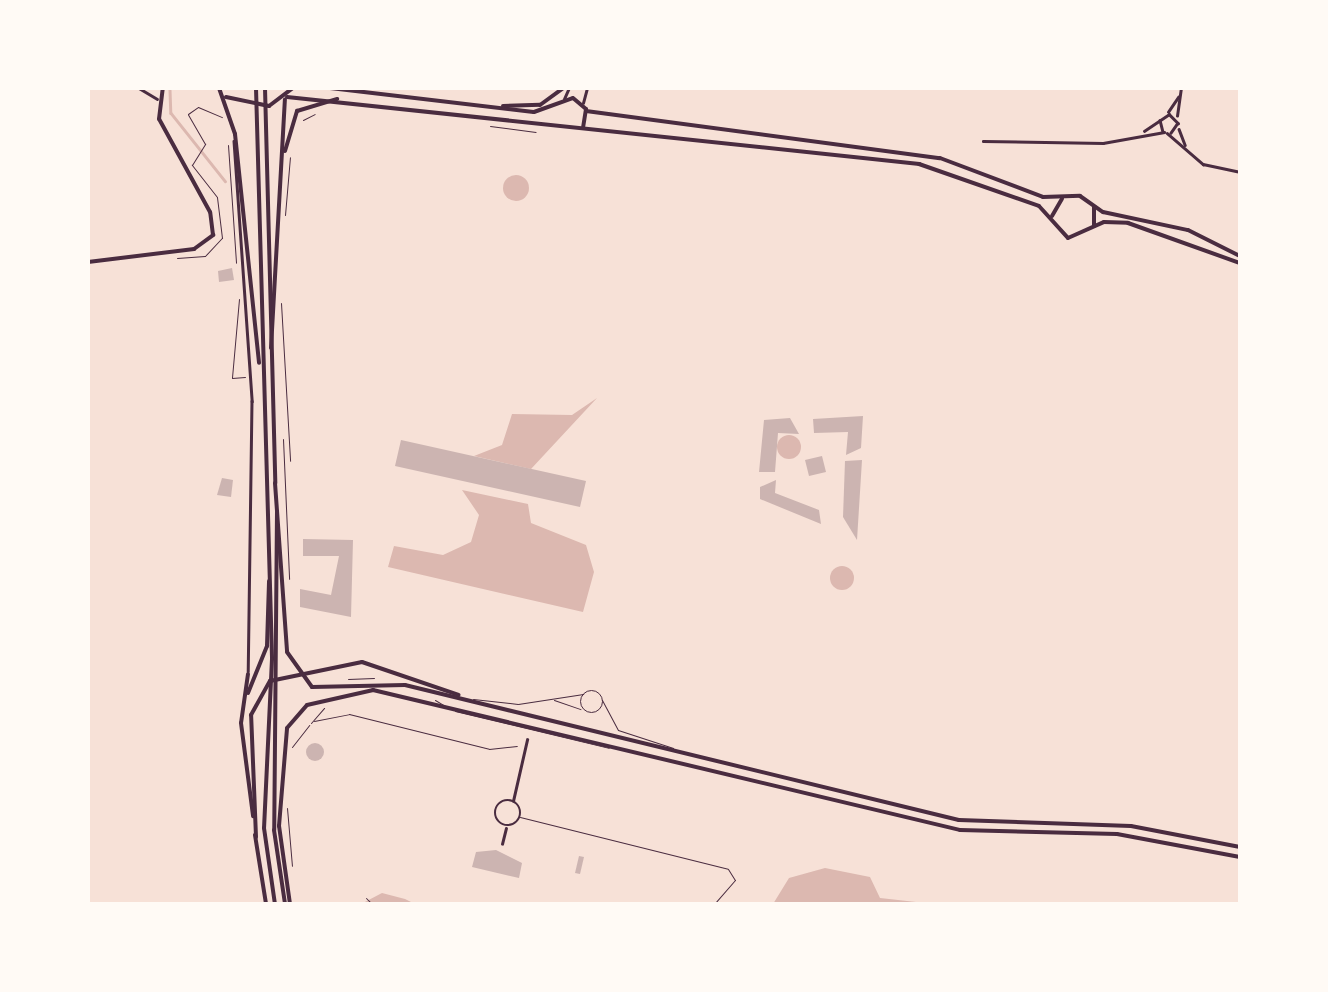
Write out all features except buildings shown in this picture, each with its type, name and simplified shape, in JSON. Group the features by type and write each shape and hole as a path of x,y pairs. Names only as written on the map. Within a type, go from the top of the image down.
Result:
{"main road":[{"path":"88,262 205,244 214,223 159,120 157,99 162,88"},
{"path":"219,88 226,98 235,134 262,374"},
{"path":"256,88 271,572 264,828 276,904"},
{"path":"264,88 275,483 286,648 298,678 322,690 391,682 959,820 1131,826 1240,847"},
{"path":"269,364 286,98 293,88"},
{"path":"330,88 478,104 554,107 564,99 583,104 583,127"},
{"path":"478,104 537,106 566,88"},
{"path":"226,98 254,108 286,98 338,99 554,124 567,133 583,127 920,164 1040,206 1072,239 1094,226 1142,226 1240,263"},
{"path":"284,165 294,114 338,99"},
{"path":"554,107 554,124"},
{"path":"586,111 940,158 1062,199 1080,196 1094,208 1188,230 1240,256"},
{"path":"1052,220 1062,199"},
{"path":"1094,208 1094,226"},
{"path":"275,483 274,830 288,904"},
{"path":"244,702 266,650 271,572"},
{"path":"256,837 256,696 280,675 348,663 466,699"},
{"path":"248,674 244,702 266,904"},
{"path":"288,904 279,826 292,716 370,690 435,700 960,830 1135,836 1240,857"}],"street":[{"path":"139,88 157,99"},
{"path":"564,99 566,88"},
{"path":"583,104 588,88"},
{"path":"1180,88 1177,123 1186,147"},
{"path":"1142,133 1167,114 1178,96"},
{"path":"1167,114 1177,123"},
{"path":"1160,120 1166,132 1211,168 1240,172"},
{"path":"983,141 1103,143 1142,133 1166,132 1177,123"},
{"path":"235,134 252,419 248,674"},
{"path":"502,844 506,827 520,817 513,801 527,740"},
{"path":"506,827 495,810 513,801"}],"lane":[{"path":"466,699 582,694 602,700 621,732 680,752"},
{"path":"582,694 584,710"},
{"path":"551,698 596,711 602,700"},
{"path":"435,700 528,734 620,747"}],"path":[{"path":"177,258 204,256 222,238 217,197 192,165 205,144 188,114 198,107 214,118 229,116 229,127"},
{"path":"229,139 238,278"},
{"path":"278,290 289,465 289,586"},
{"path":"232,378 240,295"},
{"path":"289,757 311,723 333,706"},
{"path":"311,723 349,714 490,748 525,748"},
{"path":"287,800 292,875"},
{"path":"520,817 728,870 735,880 714,904"},
{"path":"366,898 372,904"}],"shaded area":[{"path":"516,175 525,179 529,188 525,197 516,201 507,197 503,188 507,179"},
{"path":"597,398 531,469 474,456 502,445 512,414 572,415"},
{"path":"789,435 798,438 798,456 789,459 780,456 777,447 780,438"},
{"path":"462,490 528,504 531,523 586,545 594,572 583,612 388,567 394,546 443,555 471,542 479,515"},
{"path":"842,566 854,578 842,590 830,578"},
{"path":"825,868 870,877 880,898 934,904 773,904 789,878"},
{"path":"382,893 405,899 415,904 361,904"}],"waterway":[{"path":"170,90 171,113 225,181"}]}
